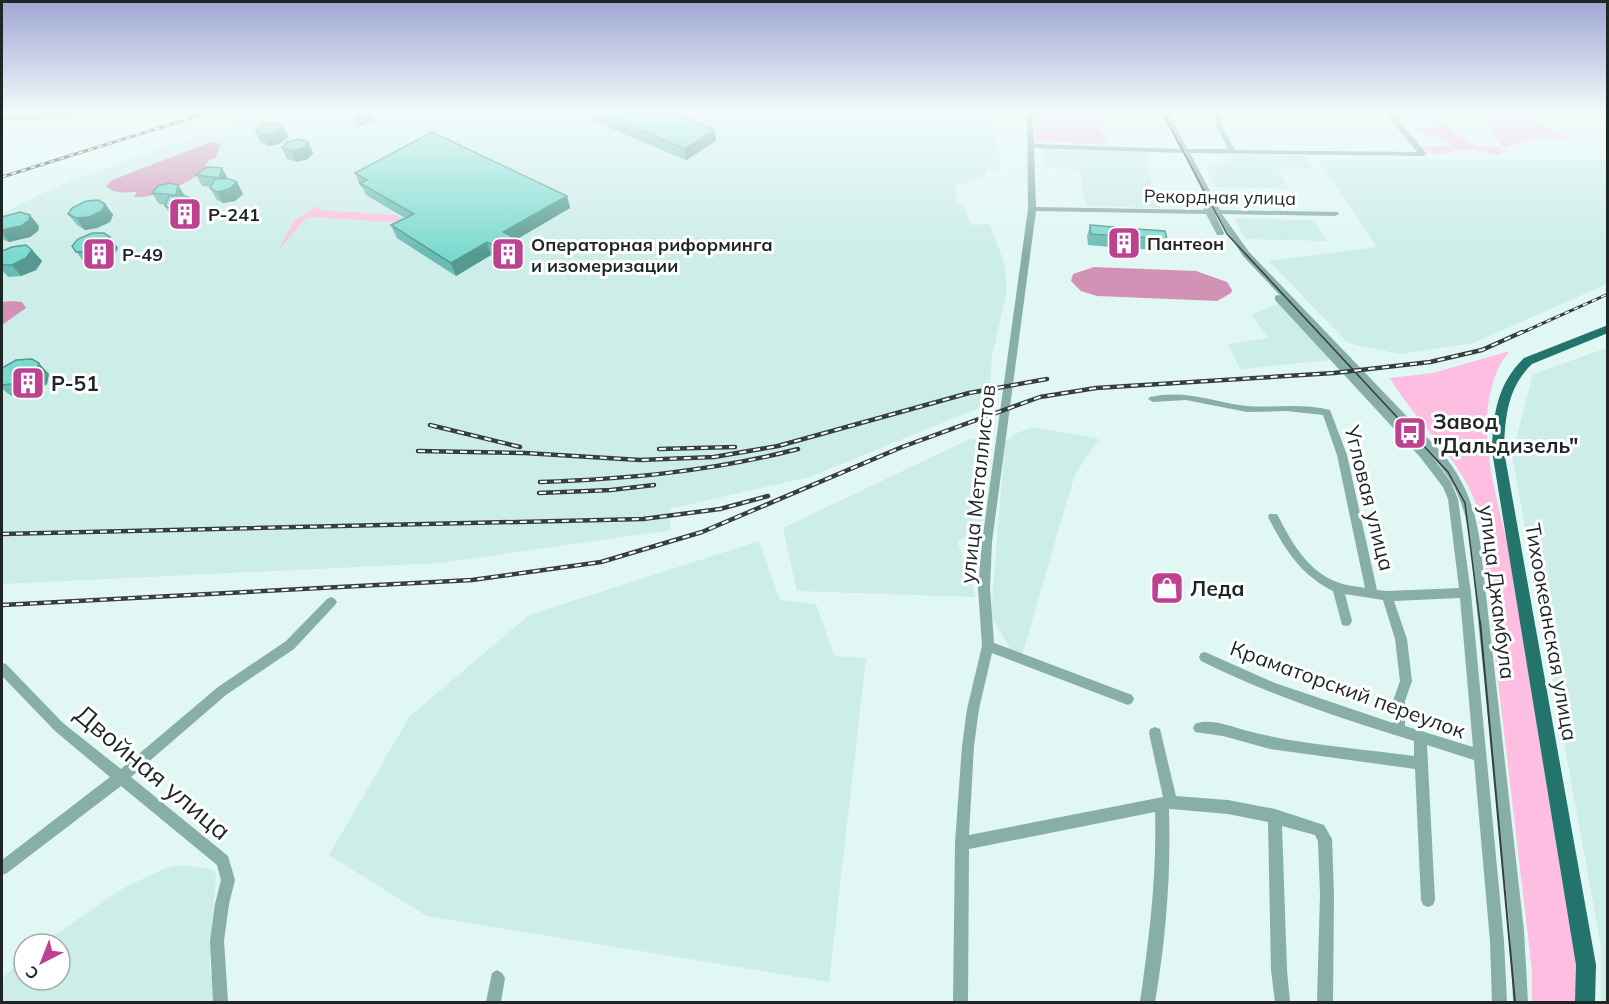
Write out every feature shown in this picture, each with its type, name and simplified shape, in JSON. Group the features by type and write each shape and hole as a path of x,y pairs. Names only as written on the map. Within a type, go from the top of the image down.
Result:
{"main road":[{"name":"Тихоокеанская улица","path":"1585,1002 1586,965 1498,451 1503,401 1508,385 1518,369 1528,361 1608,329"}],"street":[{"name":"улица Металлистов","path":"960,1002 962,843 968,746 973,709 988,646 984,588 987,542 1032,209 1032,160"},
{"name":"улица Джамбула","path":"1187,160 1230,246 1424,454 1447,485 1458,519 1500,1002"},
{"name":"Рекордная улица","path":"1032,209 1335,214"},
{"name":"улица Джамбула","path":"1212,211 1246,254 1452,472 1468,502 1475,542 1516,920 1521,1002"},
{"name":"Угловая улица","path":"1153,399 1186,398 1247,409 1287,408 1326,412 1342,455 1372,594"},
{"path":"1273,517 1285,541 1309,572 1338,588 1387,596 1465,593"},
{"path":"1338,588 1346,621"},
{"name":"Угловая улица","path":"1387,596 1401,639 1406,681 1399,701 1400,729"},
{"path":"2,868 120,778 222,691 290,645 331,602"},
{"path":"988,646 1128,699"},
{"name":"Краматорский переулок","path":"1205,657 1243,677 1359,718 1480,756"},
{"name":"Двойная улица","path":"2,668 59,727 223,861 228,880 217,941 221,1002"},
{"path":"1199,728 1223,730 1270,743 1420,763"},
{"path":"1148,1002 1160,919 1166,803 1155,733"},
{"path":"1420,736 1420,763 1428,843 1428,900"},
{"path":"962,843 1166,803 1197,803 1257,811 1319,830 1325,839 1327,894 1325,1002"},
{"path":"1275,816 1281,1002"},
{"path":"494,1002 497,978"}],"shaded area":[{"path":"129,160 999,160 1001,170 987,169 984,178 956,185 957,204 965,205 969,222 972,225 990,224 1004,263 1007,289 992,356 990,381 994,402 809,477 669,509 671,530 440,563 2,584 2,213 74,179"},
{"path":"164,160 209,160 205,166 206,170 190,180 153,195 134,197 137,192 117,192 106,186 112,180"},
{"path":"1044,160 1148,160 1147,166 1160,208 1086,206 1079,170 1047,168"},
{"path":"1228,160 1308,160 1313,168 1278,168 1288,189 1216,187 1206,167 1223,165"},
{"path":"1318,160 1607,160 1607,284 1473,343 1400,354 1348,343 1269,261 1377,247"},
{"path":"316,207 320,207 319,210 395,215 411,222 403,227 396,222 311,217 305,219 279,249 294,221"},
{"path":"1235,218 1314,220 1326,241 1245,239"},
{"path":"1094,267 1196,271 1227,282 1232,290 1231,293 1217,301 1097,296 1081,291 1071,281 1073,274"},
{"path":"2,302 22,302 26,308 2,325"},
{"path":"1280,303 1330,360 1240,369 1228,344 1269,338 1251,315"},
{"name":"Завод \"Дальдизель\"","path":"1607,348 1608,1002 1601,1002 1601,946 1512,455 1533,374"},
{"path":"1510,351 1496,374 1490,392 1487,439 1496,498 1514,575 1580,961 1578,1002 1532,1002 1532,970 1478,510 1462,475 1390,378 1433,373"},
{"path":"1033,427 1099,439 1075,474 1022,655 1012,652 991,615 1005,442 1015,434"},
{"path":"972,438 988,444 981,535 957,540 976,597 797,591 783,528"},
{"path":"759,541 780,600 816,604 834,656 866,658 829,982 427,916 329,855 410,716 529,615"},
{"path":"179,865 212,869 216,875 209,968 219,999 217,1002 2,1002 2,979 12,969 12,992 72,992 72,932 59,932 122,889 163,869"}],"building":[{"path":"380,160 491,160 567,196 503,232 518,240 502,250 487,242 451,263 391,225 414,214 360,183 367,180 355,173"},
{"path":"207,167 222,168 219,178 196,175"},
{"path":"215,179 230,179 237,182 229,189 217,192 210,188"},
{"path":"170,183 178,185 176,195 152,193 158,186"},
{"path":"169,196 186,196 192,199 184,207 170,209 165,206"},
{"path":"98,200 105,204 102,211 89,217 76,218 68,214 72,208 86,201"},
{"path":"20,212 30,215 29,220 21,226 2,230 2,217"},
{"path":"1090,225 1114,227 1116,236 1091,234"},
{"path":"1136,229 1165,231 1167,239 1137,237"},
{"path":"92,233 104,233 110,237 104,245 90,251 76,252 72,246 78,239"},
{"path":"26,245 32,250 26,258 12,265 2,265 2,251"},
{"path":"32,359 39,363 36,372 19,383 2,385 2,368 16,360"}],"tram line":[{"path":"1188,160 1227,234 1448,472 1465,503 1480,623"},
{"path":"1480,621 1515,1002"}],"railway":[{"path":"2,177 57,160"},
{"path":"1519,334 1608,294"},
{"path":"2,605 472,580 601,562 702,532 902,447 1040,397 1096,388 1334,373 1430,362 1482,350 1522,332"},
{"path":"418,451 525,453 640,460 714,457 778,446 969,393 1047,379"},
{"path":"430,425 520,447"},
{"path":"659,449 735,447"},
{"path":"540,482 670,473 734,463 798,449"},
{"path":"539,493 611,490 654,485"},
{"path":"2,534 643,519 720,509 768,496"}],"place":[{"name":"Р-241","path":"185,214"},
{"name":"Пантеон","path":"1124,243"},
{"name":"Р-49","path":"99,254"},
{"name":"Операторная риформинга и изомеризации","path":"508,254"},
{"name":"Р-51","path":"28,383"},
{"name":"Завод \"Дальдизель\"","path":"1410,433"},
{"name":"Леда","path":"1167,588"}]}
